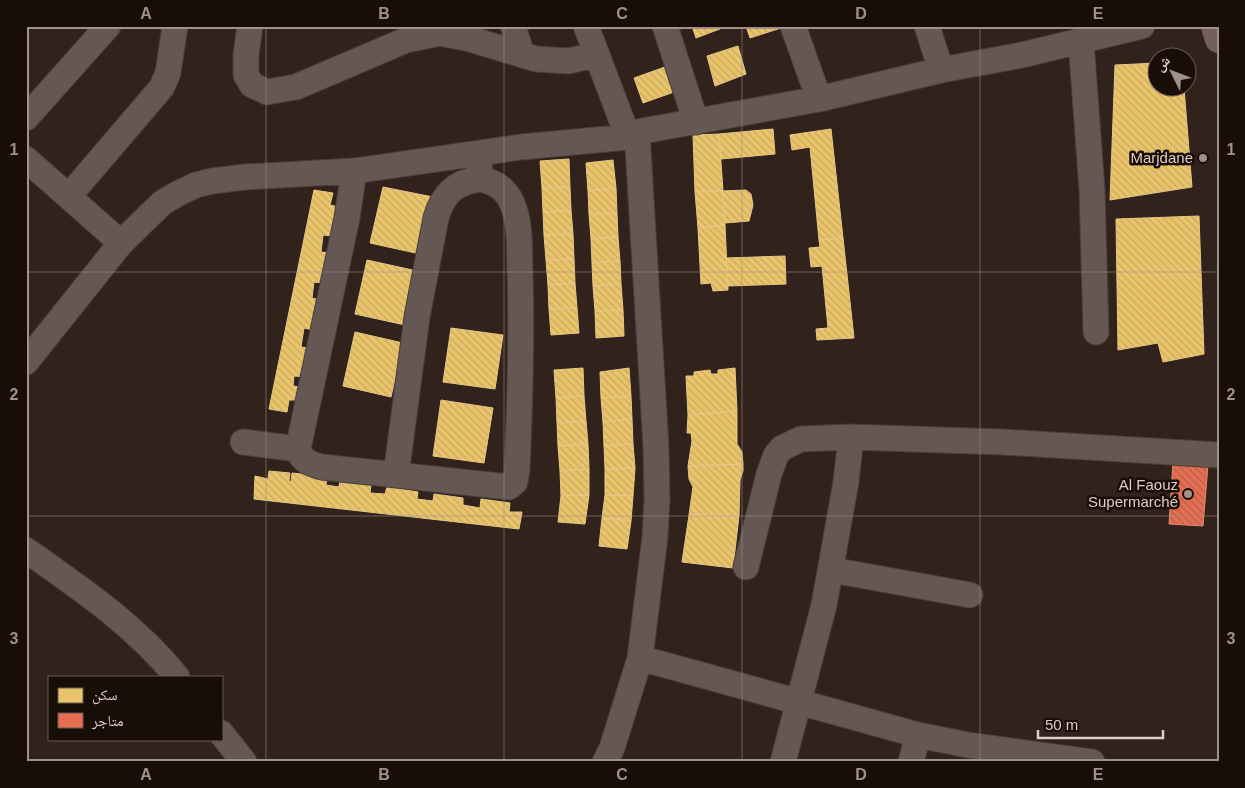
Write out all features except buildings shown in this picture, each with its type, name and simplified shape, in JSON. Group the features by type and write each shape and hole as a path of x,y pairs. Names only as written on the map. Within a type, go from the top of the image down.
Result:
{"main road":[{"path":"1215,26 1219,39"}],"street":[{"path":"26,118 108,26"},
{"path":"69,196 162,87 168,73 175,26"},
{"path":"513,26 522,55"},
{"path":"586,26 596,54 632,135 656,447 657,499 655,537 640,658 612,748 605,762"},
{"path":"665,26 696,122"},
{"path":"793,26 820,98"},
{"path":"927,26 941,70"},
{"path":"26,362 121,243 162,203 196,185 244,177 354,171 479,153 632,135 820,98 941,70 1022,55 1142,26"},
{"path":"249,30 246,75 252,85 267,92 296,87 430,31 470,39 536,59 569,61 596,54"},
{"path":"1080,41 1092,190 1096,332"},
{"path":"479,153 480,179"},
{"path":"26,159 121,243"},
{"path":"354,171 298,449 302,458 322,466 396,475 510,487 516,480 522,318 519,247 515,212 502,188 480,179 463,182 450,191 441,205 436,218 417,317 396,475"},
{"path":"746,567 768,474 782,448 801,439 851,437 1002,442 1219,455"},
{"path":"783,762 832,570 851,437"},
{"path":"244,442 298,449"},
{"path":"26,550 118,618 152,649 176,676"},
{"path":"832,570 970,595"},
{"path":"640,658 918,735 1092,762"},
{"path":"222,734 244,762"},
{"path":"911,762 918,735"}],"place":[{"name":"Marjdane","path":"1203,158"},
{"name":"Al Faouz Supermarché","path":"1188,494"}]}
